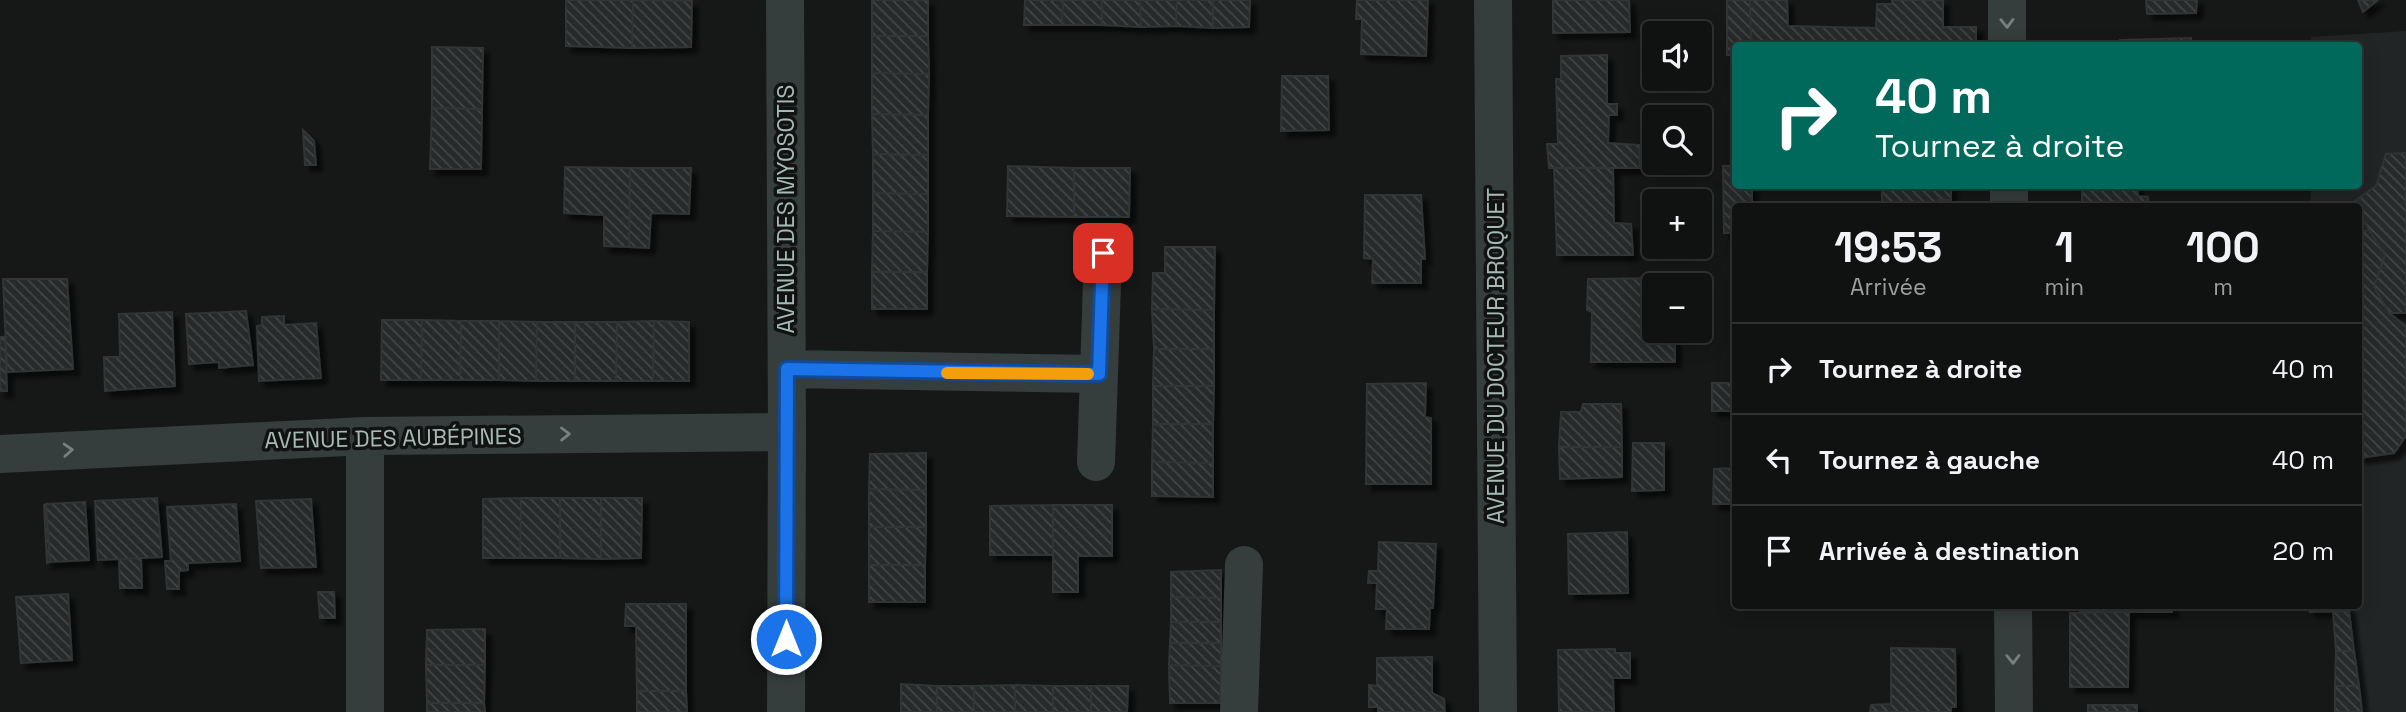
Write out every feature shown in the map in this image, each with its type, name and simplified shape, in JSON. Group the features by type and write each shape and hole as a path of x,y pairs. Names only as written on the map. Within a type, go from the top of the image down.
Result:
{"street":[{"name":"AVENUE DES MYOSOTIS","path":"785,0 786,712"},
{"name":"AVENUE DU DOCTEUR BROQUET","path":"1493,0 1498,712"},
{"path":"2007,0 2007,42"},
{"path":"1096,462 1103,253"},
{"path":"787,369 1099,374"},
{"name":"AVENUE DES AUBÉPINES","path":"0,454 365,436 787,432"},
{"path":"365,436 365,712"},
{"path":"1239,712 1244,565"},
{"path":"2013,609 2014,712"}],"shaded area":[{"path":"2406,31 2406,712 2362,712 2348,609 2362,609 2362,203 2310,203 2311,189 2362,189 2362,42 2311,42 2311,37"}],"building":[{"path":"566,0 633,0 632,48 566,46"},
{"path":"633,0 692,1 691,47 632,48"},
{"path":"872,0 928,0 928,36 872,36"},
{"path":"1025,0 1063,0 1062,25 1024,25"},
{"path":"1063,0 1102,0 1102,25 1062,25"},
{"path":"1102,0 1140,0 1141,27 1102,25"},
{"path":"1140,0 1177,0 1176,26 1141,27"},
{"path":"1177,0 1213,0 1213,28 1176,26"},
{"path":"1213,0 1250,0 1249,27 1213,28"},
{"path":"1357,0 1428,0 1426,56 1361,54 1362,19 1356,19"},
{"path":"1553,0 1629,0 1630,32 1553,33"},
{"path":"1727,0 1750,0 1751,42 1732,42 1732,55 1727,55"},
{"path":"1750,0 1787,0 1788,26 1876,28 1877,4 1892,4 1892,0 1943,0 1943,27 1976,27 1976,42 1751,42"},
{"path":"2146,0 2197,0 2196,13 2147,14"},
{"path":"2358,0 2378,0 2363,12"},
{"path":"872,36 928,36 929,74 872,73"},
{"path":"2191,38 2191,42 2120,42"},
{"path":"432,47 483,48 482,109 432,108"},
{"path":"1607,55 1607,104 1617,104 1617,115 1609,115 1608,143 1639,145 1640,168 1549,168 1547,144 1558,144 1556,79 1561,79 1561,56"},
{"path":"872,73 929,74 928,115 872,114"},
{"path":"1282,76 1328,76 1329,130 1281,131"},
{"path":"432,108 482,109 481,169 430,169"},
{"path":"872,114 928,115 928,155 873,154"},
{"path":"303,130 314,141 316,165 305,165"},
{"path":"2406,153 2406,313 2389,313 2374,287 2385,255 2362,219 2362,203 2352,203 2376,186 2386,154"},
{"path":"873,154 928,155 928,194 873,193"},
{"path":"1008,166 1074,168 1074,217 1007,216"},
{"path":"1723,166 1732,166 1732,189 1752,189 1752,203 1732,203 1731,233 1724,233"},
{"path":"565,167 630,168 629,247 604,246 604,215 564,213"},
{"path":"630,168 691,168 689,214 651,213 649,248 629,247"},
{"path":"1074,168 1130,168 1129,217 1074,217"},
{"path":"1554,168 1613,168 1614,223 1631,224 1633,255 1557,255"},
{"path":"1882,189 1951,189 1951,200 1939,200 1939,203 1882,203"},
{"path":"2082,189 2137,189 2138,196 2148,197 2149,203 2082,203"},
{"path":"873,193 928,194 928,232 873,231"},
{"path":"1365,195 1421,195 1425,259 1421,259 1421,283 1372,283 1373,259 1364,258"},
{"path":"2369,230 2385,255 2374,287 2389,313 2406,326 2406,436 2394,453 2362,458 2362,231"},
{"path":"873,231 928,232 927,272 872,272"},
{"path":"1165,247 1215,247 1214,310 1152,309 1153,273 1165,273"},
{"path":"872,272 927,272 927,309 872,309"},
{"path":"1642,278 1642,343 1675,343 1675,362 1591,362 1592,312 1587,310 1588,279"},
{"path":"3,279 67,279 73,369 7,372"},
{"path":"1152,309 1214,310 1214,349 1154,349"},
{"path":"246,311 253,365 219,368 219,362 189,364 186,314"},
{"path":"172,312 175,386 105,391 104,357 120,357 119,314"},
{"path":"284,316 284,325 316,323 321,378 259,381 257,326 262,325 262,317"},
{"path":"382,320 422,320 421,380 381,380"},
{"path":"422,320 461,321 460,380 421,380"},
{"path":"461,321 499,321 499,380 460,380"},
{"path":"499,321 537,322 536,381 499,380"},
{"path":"654,321 653,381 616,381 617,322"},
{"path":"654,321 689,322 689,381 653,381"},
{"path":"537,322 575,322 575,381 536,381"},
{"path":"575,322 617,322 616,381 575,381"},
{"path":"0,337 5,337 7,391 0,391"},
{"path":"1154,349 1214,349 1214,386 1153,386"},
{"path":"1426,383 1425,417 1431,418 1431,484 1366,484 1367,384"},
{"path":"1712,383 1732,383 1732,411 1712,411"},
{"path":"1153,386 1214,386 1213,424 1153,424"},
{"path":"1583,404 1621,404 1622,447 1559,447 1561,412 1581,412"},
{"path":"1153,424 1213,424 1213,463 1152,462"},
{"path":"1633,443 1664,443 1664,490 1632,491"},
{"path":"1559,447 1622,447 1622,477 1560,479"},
{"path":"926,453 926,490 869,489 870,454"},
{"path":"1152,462 1213,463 1213,497 1152,496"},
{"path":"1732,468 1732,504 1713,504 1714,469"},
{"path":"869,489 926,490 926,527 869,527"},
{"path":"157,498 162,557 98,560 95,501"},
{"path":"521,498 520,558 483,558 483,499"},
{"path":"521,498 560,498 560,558 520,558"},
{"path":"560,498 601,498 601,559 560,558"},
{"path":"601,498 642,498 641,558 601,559"},
{"path":"311,499 316,567 261,568 256,501"},
{"path":"85,502 89,560 50,562 46,504"},
{"path":"46,504 50,562 47,563 44,505"},
{"path":"236,504 240,561 188,563 188,570 179,571 179,589 167,589 165,561 171,561 167,507"},
{"path":"1053,505 1053,555 990,555 990,506"},
{"path":"1053,505 1112,505 1112,556 1078,556 1078,592 1053,592"},
{"path":"869,527 926,527 925,565 869,565"},
{"path":"1627,532 1628,593 1569,594 1568,534"},
{"path":"1379,542 1436,544 1433,608 1430,608 1429,629 1386,629 1387,609 1376,609 1377,583 1368,583 1369,571 1378,571"},
{"path":"141,558 142,588 120,588 119,559"},
{"path":"869,565 925,565 925,602 869,602"},
{"path":"1221,570 1221,598 1171,597 1171,572"},
{"path":"318,592 334,592 335,618 320,618"},
{"path":"68,594 72,660 21,663 16,597"},
{"path":"1171,597 1221,598 1221,622 1171,622"},
{"path":"626,604 686,604 686,691 637,691 636,626 625,626"},
{"path":"2080,609 2172,609 2172,612 2080,612"},
{"path":"2310,609 2349,611 2310,612"},
{"path":"2349,611 2354,651 2336,651 2333,612"},
{"path":"2129,612 2128,687 2070,687 2070,613"},
{"path":"1171,622 1221,622 1221,643 1170,643"},
{"path":"485,629 485,665 426,665 427,630"},
{"path":"1170,643 1221,643 1221,666 1169,665"},
{"path":"1891,648 1955,649 1956,707 1951,707 1951,712 1870,712 1871,705 1891,704"},
{"path":"1615,649 1615,653 1630,653 1630,678 1613,678 1614,712 1559,712 1558,650"},
{"path":"2336,651 2354,651 2359,686 2335,686"},
{"path":"1432,657 1432,693 1444,699 1445,712 1378,712 1378,707 1369,707 1369,685 1377,686 1377,658"},
{"path":"426,665 485,665 484,703 427,703"},
{"path":"1169,665 1221,666 1220,703 1170,703"},
{"path":"901,684 937,686 937,712 901,712"},
{"path":"1015,685 1015,712 974,712 974,686"},
{"path":"1015,685 1053,686 1053,712 1015,712"},
{"path":"937,686 974,686 974,712 937,712"},
{"path":"1053,686 1091,686 1091,712 1053,712"},
{"path":"1091,686 1128,686 1127,712 1091,712"},
{"path":"2335,686 2359,686 2362,712 2335,712"},
{"path":"637,691 686,691 687,712 637,712"},
{"path":"427,703 484,703 485,712 427,712"},
{"path":"2088,705 2137,705 2137,712 2088,712"}],"slow traffic":[{"path":"947,373 1088,374"}],"route":[{"path":"786,639 787,369 834,372 1099,374 1103,253"}]}
